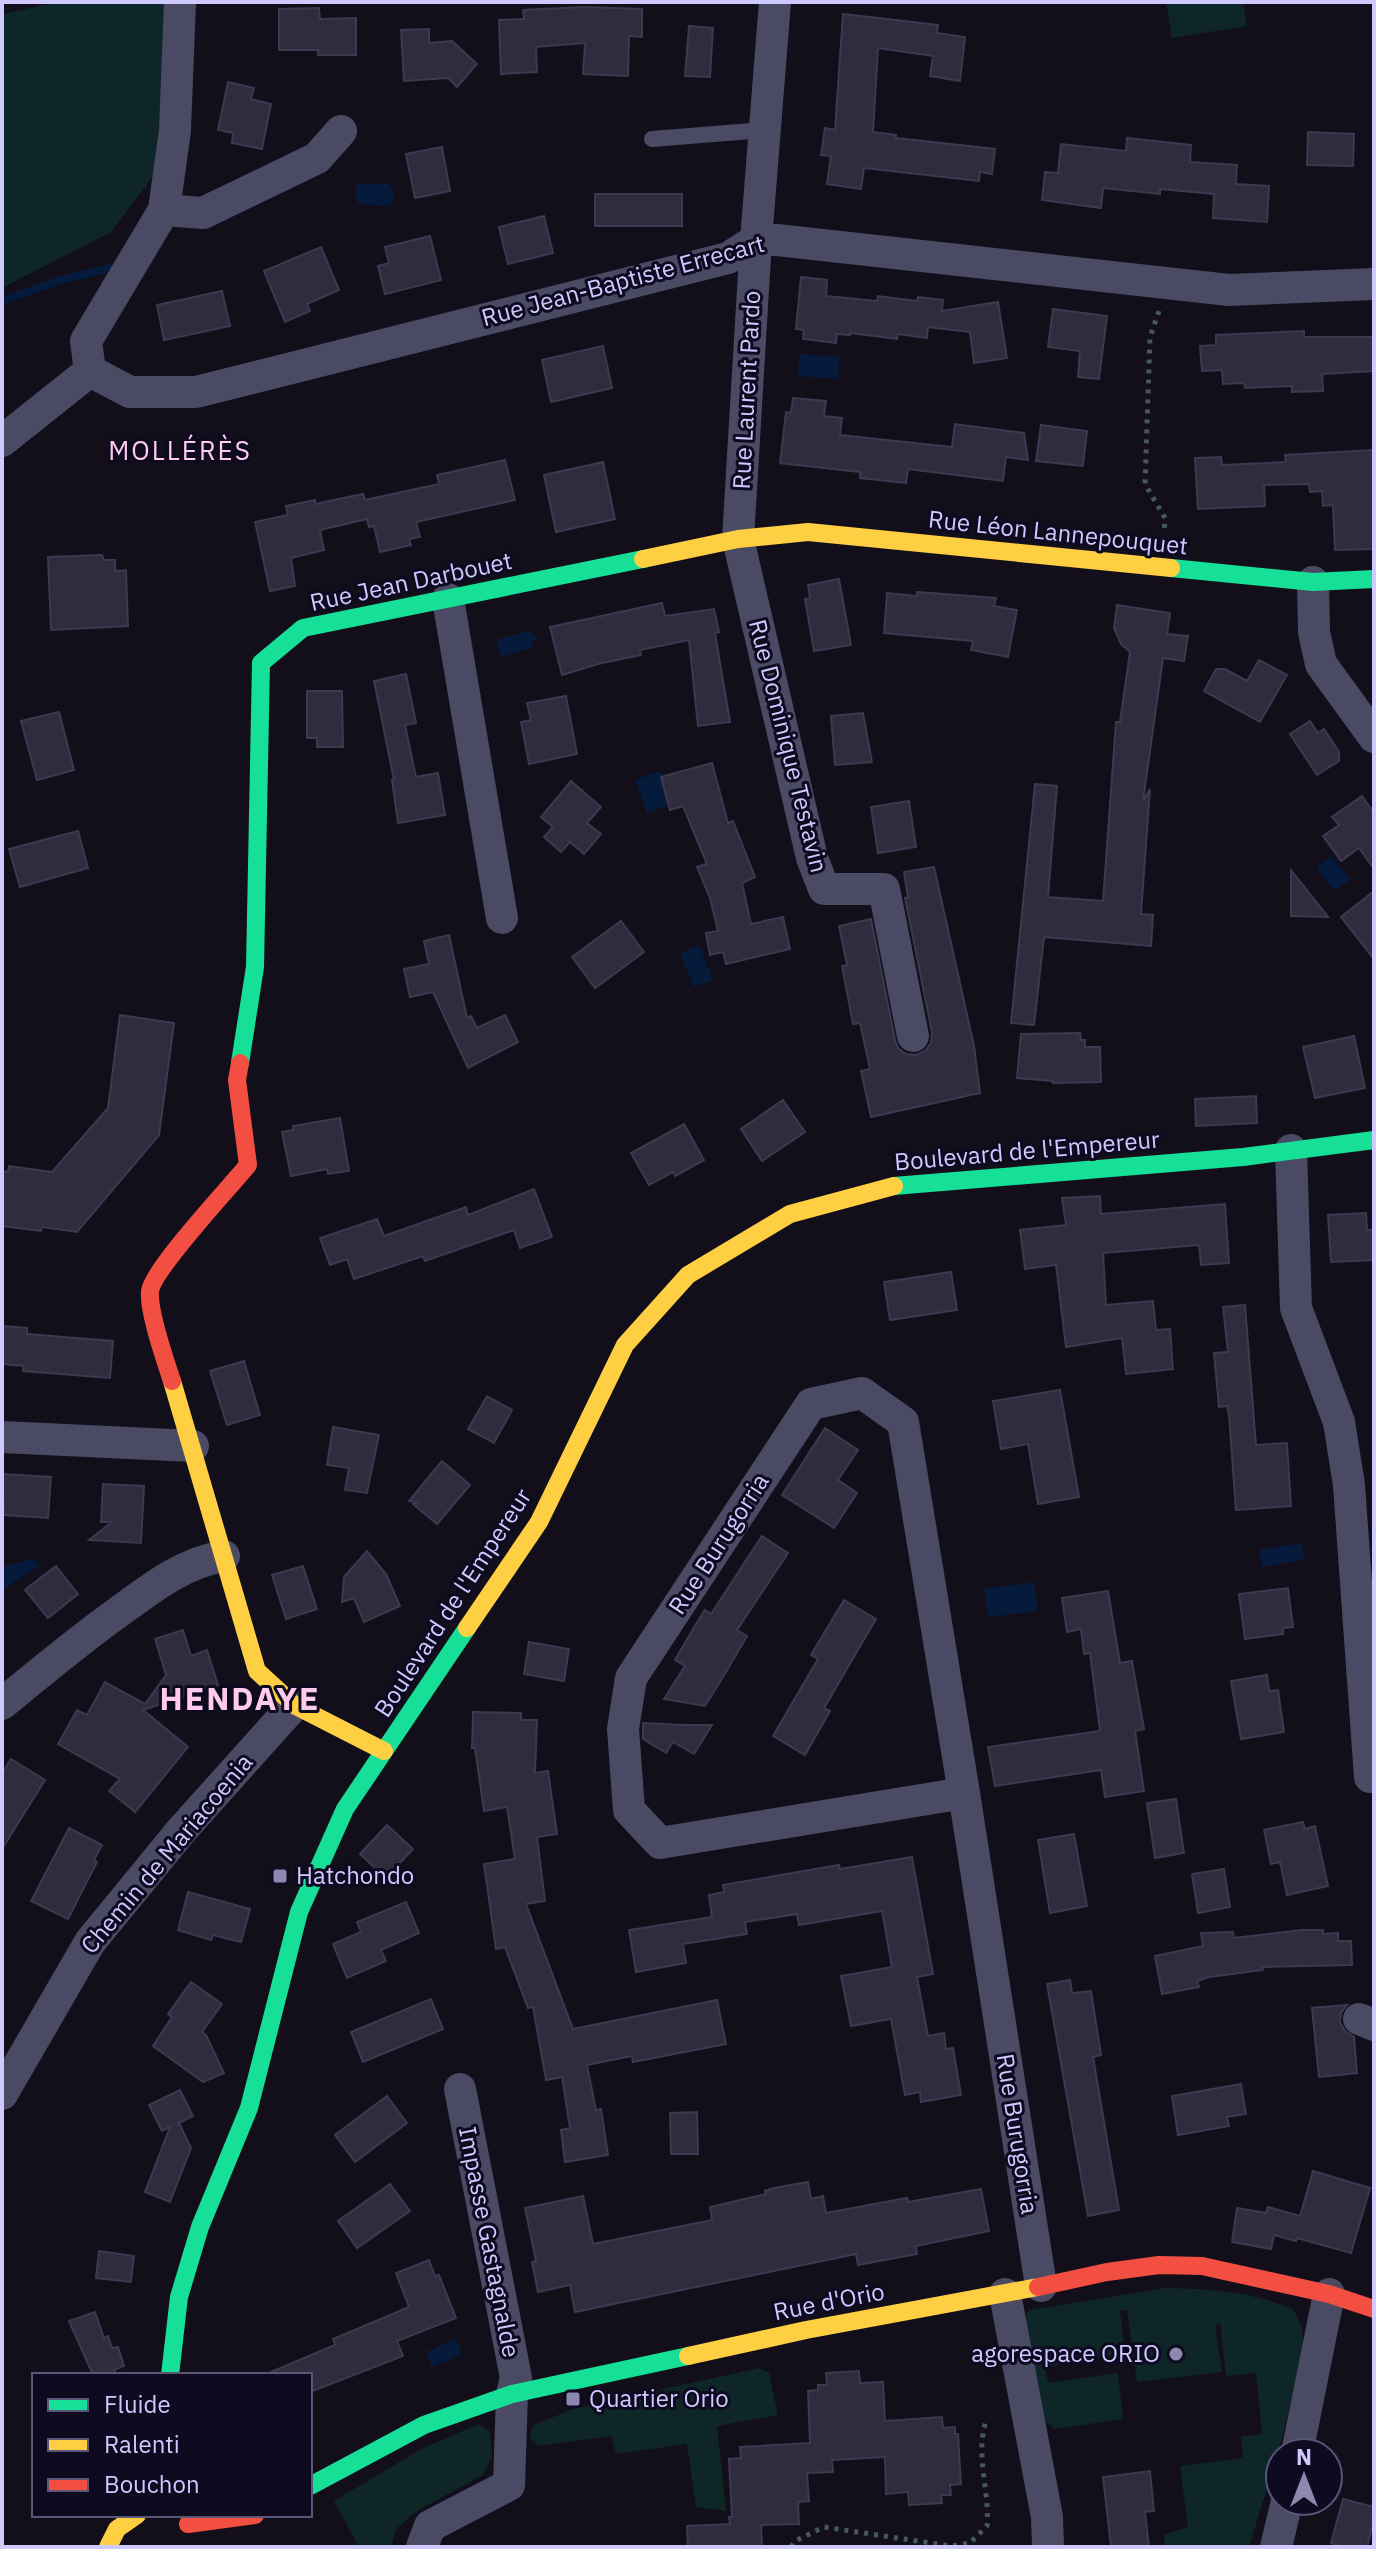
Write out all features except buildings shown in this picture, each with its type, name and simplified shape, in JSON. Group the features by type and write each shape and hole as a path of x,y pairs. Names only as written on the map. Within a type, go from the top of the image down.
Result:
{"street":[{"path":"2,441 90,371 86,341 164,210 175,130 180,2"},
{"name":"Rue Laurent Pardo","path":"738,539 756,240 775,2"},
{"path":"164,210 203,213 317,158 341,131"},
{"name":"Rue Jean-Baptiste Errecart","path":"90,371 130,392 196,392 728,258 756,240 1229,290 1374,284"},
{"name":"Rue Léon Lannepouquet","path":"738,539 808,532 1313,582 1374,579"},
{"name":"Rue Jean Darbouet","path":"193,1446 157,1334 150,1290 168,1259 248,1165 237,1080 255,967 261,663 303,628 738,539"},
{"name":"Rue Dominique Testavin","path":"738,539 812,858 824,889 884,889 913,1036"},
{"path":"1313,582 1314,632 1321,664 1374,737"},
{"path":"448,599 502,918"},
{"name":"Boulevard de l'Empereur","path":"170,2373 179,2297 200,2227 249,2108 299,1912 345,1809 539,1522 625,1345 688,1275 790,1214 903,1183 1243,1157 1374,1140"},
{"path":"1291,1150 1296,1308 1339,1422 1349,1485 1370,1777"},
{"name":"Rue Burugorria","path":"964,1793 660,1843 629,1810 623,1729 631,1678 811,1404 862,1393 903,1422 964,1793 1041,2286"},
{"path":"2,1437 193,1446 257,1671 294,1705 384,1751"},
{"path":"2,1704 71,1646 174,1573 205,1559 224,1556"},
{"name":"Chemin de Mariacoenia","path":"2,2094 90,1942 181,1831 294,1705"},
{"name":"Impasse Gastagnalde","path":"422,2547 430,2526 509,2485 512,2394 516,2378 460,2089"},
{"name":"Rue d'Orio","path":"312,2485 424,2425 512,2394 806,2330 1146,2267 1188,2265 1259,2277 1374,2309"},
{"path":"1005,2294 1047,2517 1048,2547"},
{"path":"1300,2437 1329,2294"},
{"path":"108,2547 117,2529 131,2517"},
{"path":"181,2521 231,2517"},
{"path":"235,2536 254,2517"},
{"path":"1276,2547 1283,2517"}],"lane":[{"path":"652,139 765,130"}],"path":[{"path":"1164,567 1165,518 1145,484 1150,337 1169,284"},
{"path":"791,2547 795,2541 824,2527 951,2546 970,2543 987,2526 989,2503 981,2451 987,2418"}],"green space":[{"path":"58,2 164,2 161,101 154,175 111,232 2,288 2,14"},
{"path":"1166,2 1243,2 1247,26 1172,38"},
{"path":"1165,2288 1245,2295 1293,2309 1301,2325 1304,2343 1282,2437 1264,2437 1264,2498 1249,2547 1165,2547 1164,2535 1188,2527 1180,2466 1243,2458 1241,2437 1262,2434 1256,2373 1226,2376 1220,2323 1215,2325 1222,2372 1137,2382 1127,2310 1120,2310 1125,2354 1045,2367 1048,2383 1118,2373 1123,2419 1055,2429 1045,2422 1025,2316 1030,2310"},
{"path":"759,2368 769,2373 778,2415 717,2426 726,2511 696,2507 687,2444 616,2454 611,2436 538,2446 531,2440 534,2425 573,2409"},
{"path":"479,2424 490,2432 492,2456 483,2475 415,2512 396,2529 391,2547 359,2547 334,2501 425,2447"}],"water":[{"path":"389,184 394,192 392,203 389,206 359,204 355,196 357,185"},
{"path":"800,354 839,357 838,379 798,376"},
{"path":"529,631 537,638 533,647 501,657 496,640"},
{"path":"660,771 672,804 647,813 635,780"},
{"path":"1331,856 1350,879 1335,891 1316,868"},
{"path":"699,945 713,980 694,987 680,953"},
{"path":"1302,1543 1304,1560 1262,1567 1259,1550"},
{"path":"33,1559 40,1566 3,1589 2,1567"},
{"path":"1034,1582 1038,1611 988,1617 984,1589"},
{"path":"456,2339 462,2354 432,2367 426,2352"}],"waterway":[{"path":"2,301 57,281 111,268"}],"traffic: fast":[{"path":"240,1063 255,967 261,663 303,628 643,559"},
{"path":"1171,568 1313,582 1374,579"},
{"path":"894,1186 1243,1157 1374,1140"},
{"path":"170,2373 179,2297 200,2227 249,2108 299,1912 345,1809 467,1628"},
{"path":"312,2485 424,2425 512,2394 688,2356"}],"traffic: slow":[{"path":"643,559 738,539 808,532 1171,568"},
{"path":"467,1628 539,1522 625,1345 688,1275 790,1214 894,1186"},
{"path":"172,1381 257,1671 294,1705 384,1751"},
{"path":"688,2356 806,2330 1038,2287"},
{"path":"108,2547 117,2529 134,2517"}],"traffic: jam":[{"path":"172,1381 154,1323 150,1291 164,1265 248,1165 237,1080 240,1063"},
{"path":"1038,2287 1107,2272 1159,2265 1202,2266 1329,2294 1374,2309"},
{"path":"188,2524 240,2517"}],"place":[{"name":"Hatchondo","path":"280,1876"},
{"name":"agorespace ORIO","path":"1176,2354"},
{"name":"Quartier Orio","path":"573,2399"}],"district":[{"name":"MOLLÉRÈS","path":"180,451"},
{"name":"HENDAYE","path":"240,1699"}]}
